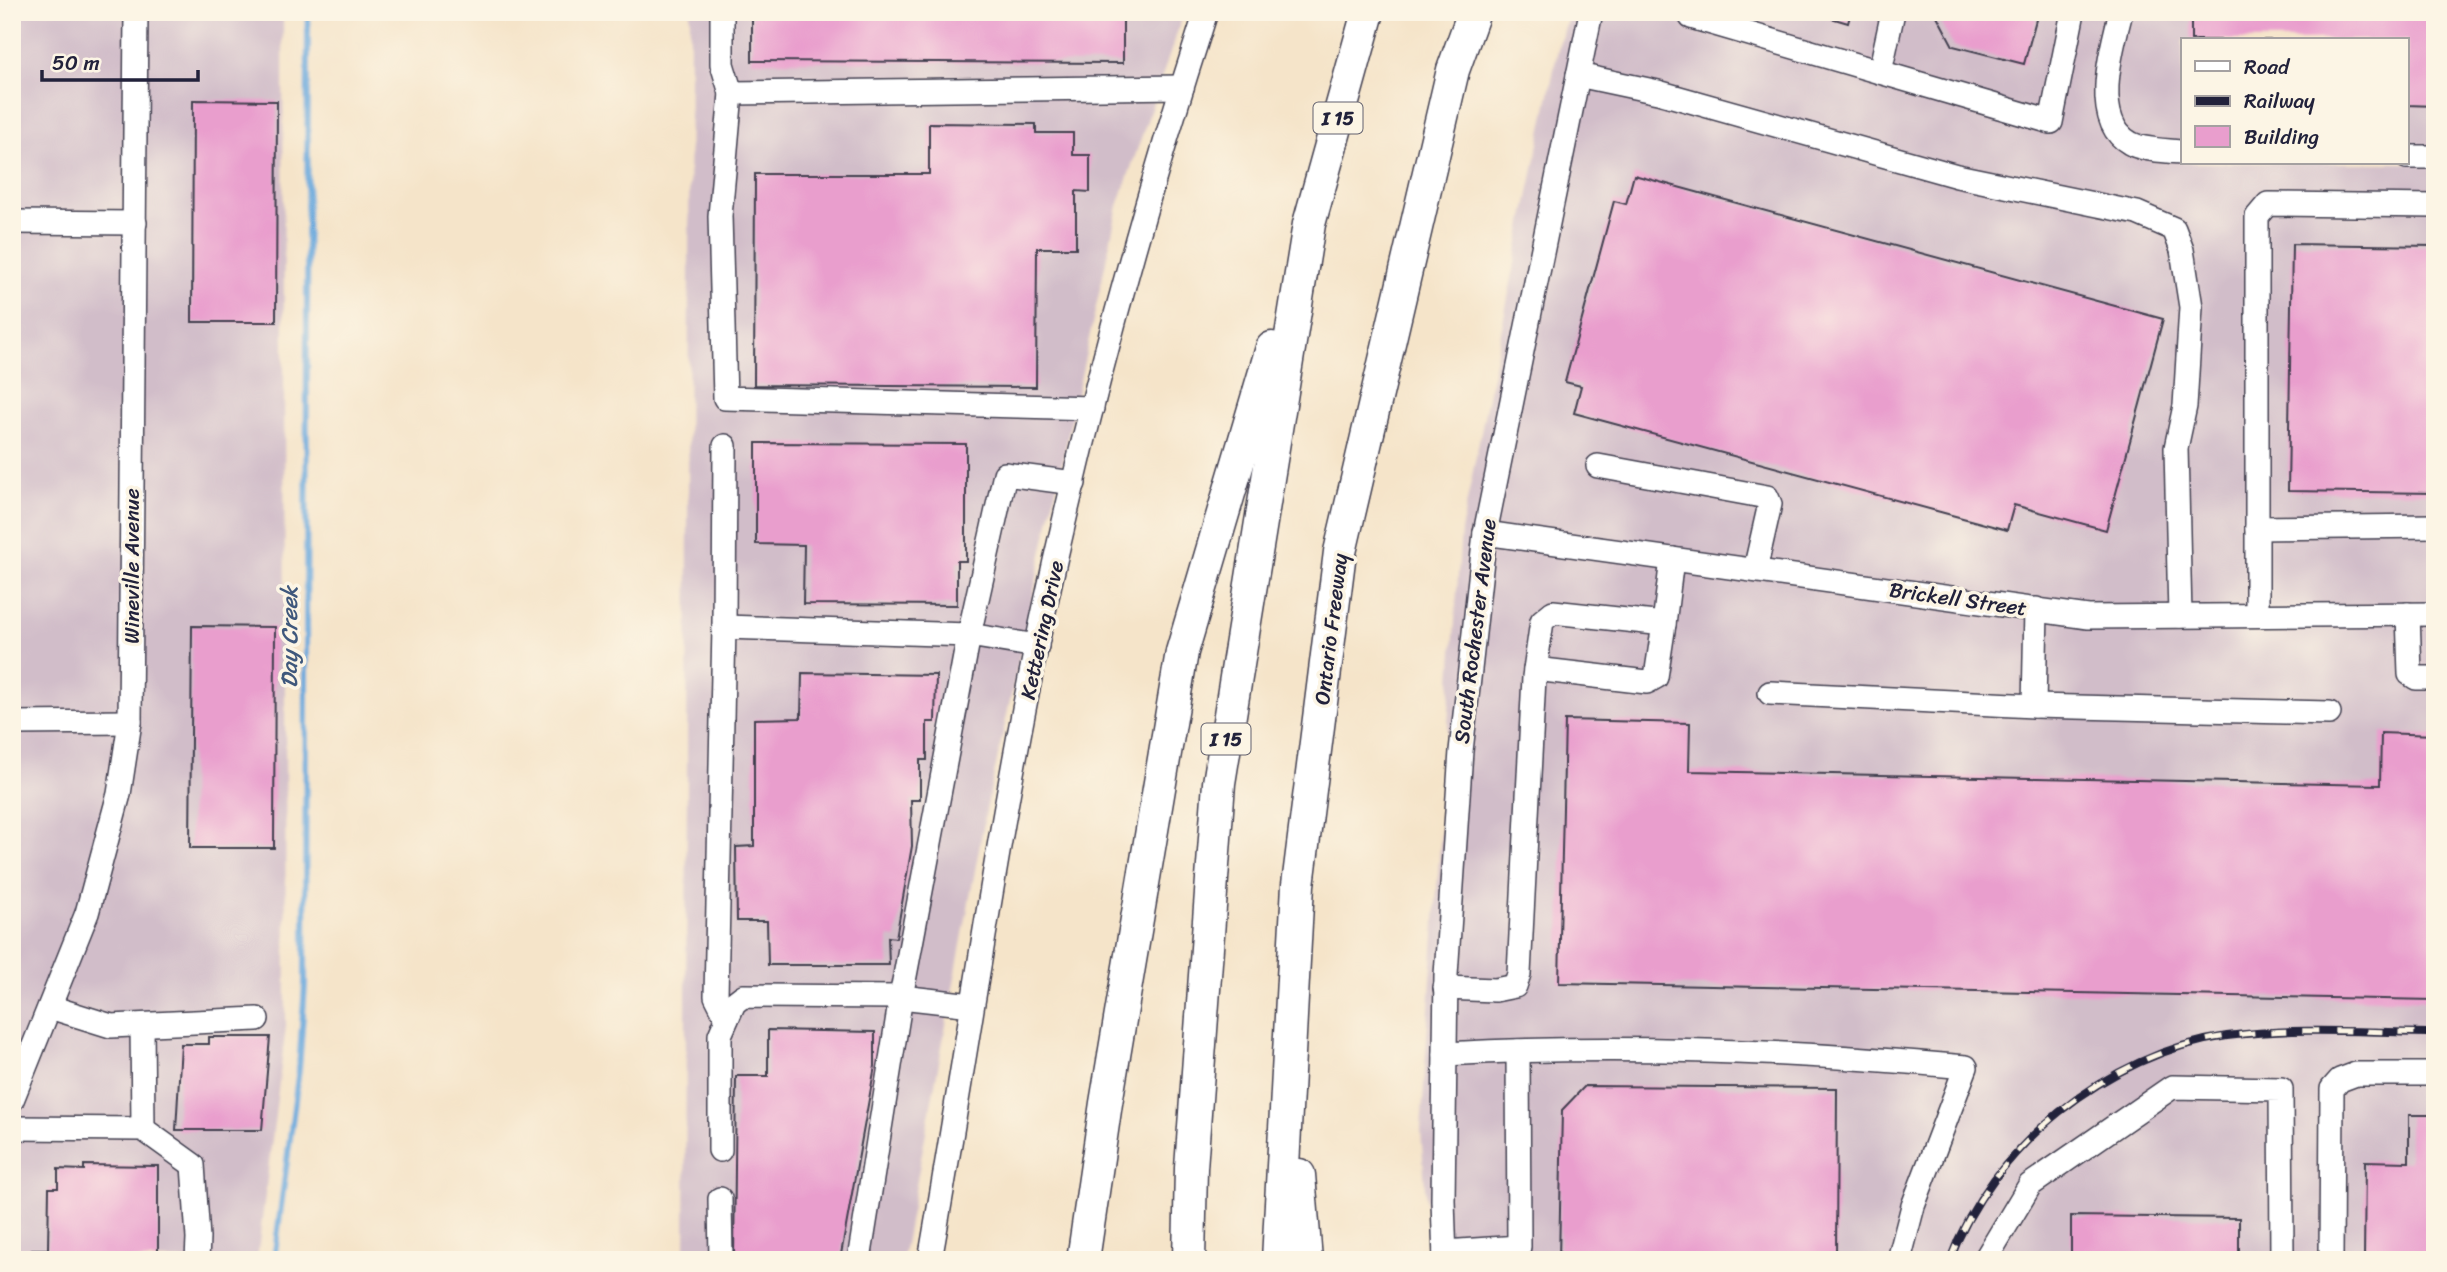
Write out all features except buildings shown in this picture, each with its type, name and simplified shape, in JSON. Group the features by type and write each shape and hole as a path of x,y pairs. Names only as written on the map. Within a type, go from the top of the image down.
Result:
{"highway":[{"name":"I 15","path":"1189,1260 1191,1168 1219,783 1309,224 1368,12"},
{"name":"Ontario Freeway","path":"1278,1260 1298,885 1339,552 1453,70 1474,12"},
{"path":"1083,1260 1106,1103 1182,652 1309,224"},
{"path":"1289,1048 1306,1260"},
{"path":"1089,1260 1092,1212"}],"street":[{"name":"Wineville Avenue","path":"12,1100 88,913 119,794 130,722 136,12"},
{"path":"722,12 722,64 731,93 720,216 725,398 1092,408"},
{"name":"Kettering Drive","path":"930,1260 998,850 1037,646 1092,408 1132,254 1206,12"},
{"name":"South Rochester Avenue","path":"1445,1256 1443,1200 1446,988 1461,751 1485,533 1591,12"},
{"path":"1688,12 1691,18 2051,122 2073,12"},
{"path":"1880,72 1893,12"},
{"path":"2121,12 2105,95 2110,120 2118,134 2131,144 2181,152"},
{"path":"1578,75 1658,92 1957,176 2137,213 2174,229 2182,250 2191,307 2185,406 2176,448 2180,615"},
{"path":"731,93 1182,87"},
{"path":"2408,157 2435,157"},
{"path":"2257,615 2257,217 2268,204 2435,206"},
{"path":"12,222 135,223"},
{"path":"725,446 716,996 727,1018"},
{"path":"1598,466 1767,496 1770,505 1755,570"},
{"path":"859,1260 901,997 969,635 1005,474 1074,483"},
{"path":"2257,528 2435,526"},
{"name":"Brickell Street","path":"1485,533 2088,617 2435,614"},
{"path":"1535,669 1647,682 1657,677 1672,559"},
{"path":"2034,706 2036,609"},
{"path":"1446,988 1495,990 1515,986 1520,974 1521,907 1535,669 1542,621 1553,612 1664,624"},
{"path":"2408,614 2410,674 2416,678 2435,678"},
{"path":"724,627 969,635 1037,646"},
{"path":"1770,693 2034,706 2329,713"},
{"path":"12,723 130,722"},
{"path":"720,1150 720,1035 734,1003 743,996 901,997 972,1005"},
{"path":"50,1007 111,1026 257,1019"},
{"path":"142,1025 143,1129"},
{"path":"1445,1256 1520,1247 1518,1051"},
{"path":"1445,1054 1642,1051 1841,1055 1966,1067 1913,1206 1899,1260"},
{"path":"2331,1260 2332,1089 2340,1080 2356,1074 2435,1074"},
{"path":"1985,1260 2030,1185 2172,1087 2281,1089 2282,1260"},
{"path":"12,1128 143,1129 193,1165 197,1260"},
{"path":"720,1199 721,1260"}],"shaded area":[{"path":"12,12 283,12 286,1026 257,1260 12,1260"},
{"path":"690,12 1184,12 1118,206 987,806 902,1260 685,1260"},
{"path":"1570,12 2435,12 2435,1260 1430,1260 1421,1130 1461,531 1559,44"}],"waterway":[{"name":"Day Creek","path":"274,1260 299,1069 305,985 308,12"}],"railway":[{"path":"1950,1260 1969,1219 1994,1180 2024,1144 2059,1112 2098,1085 2139,1062 2183,1046 2253,1033 2435,1033"}]}
